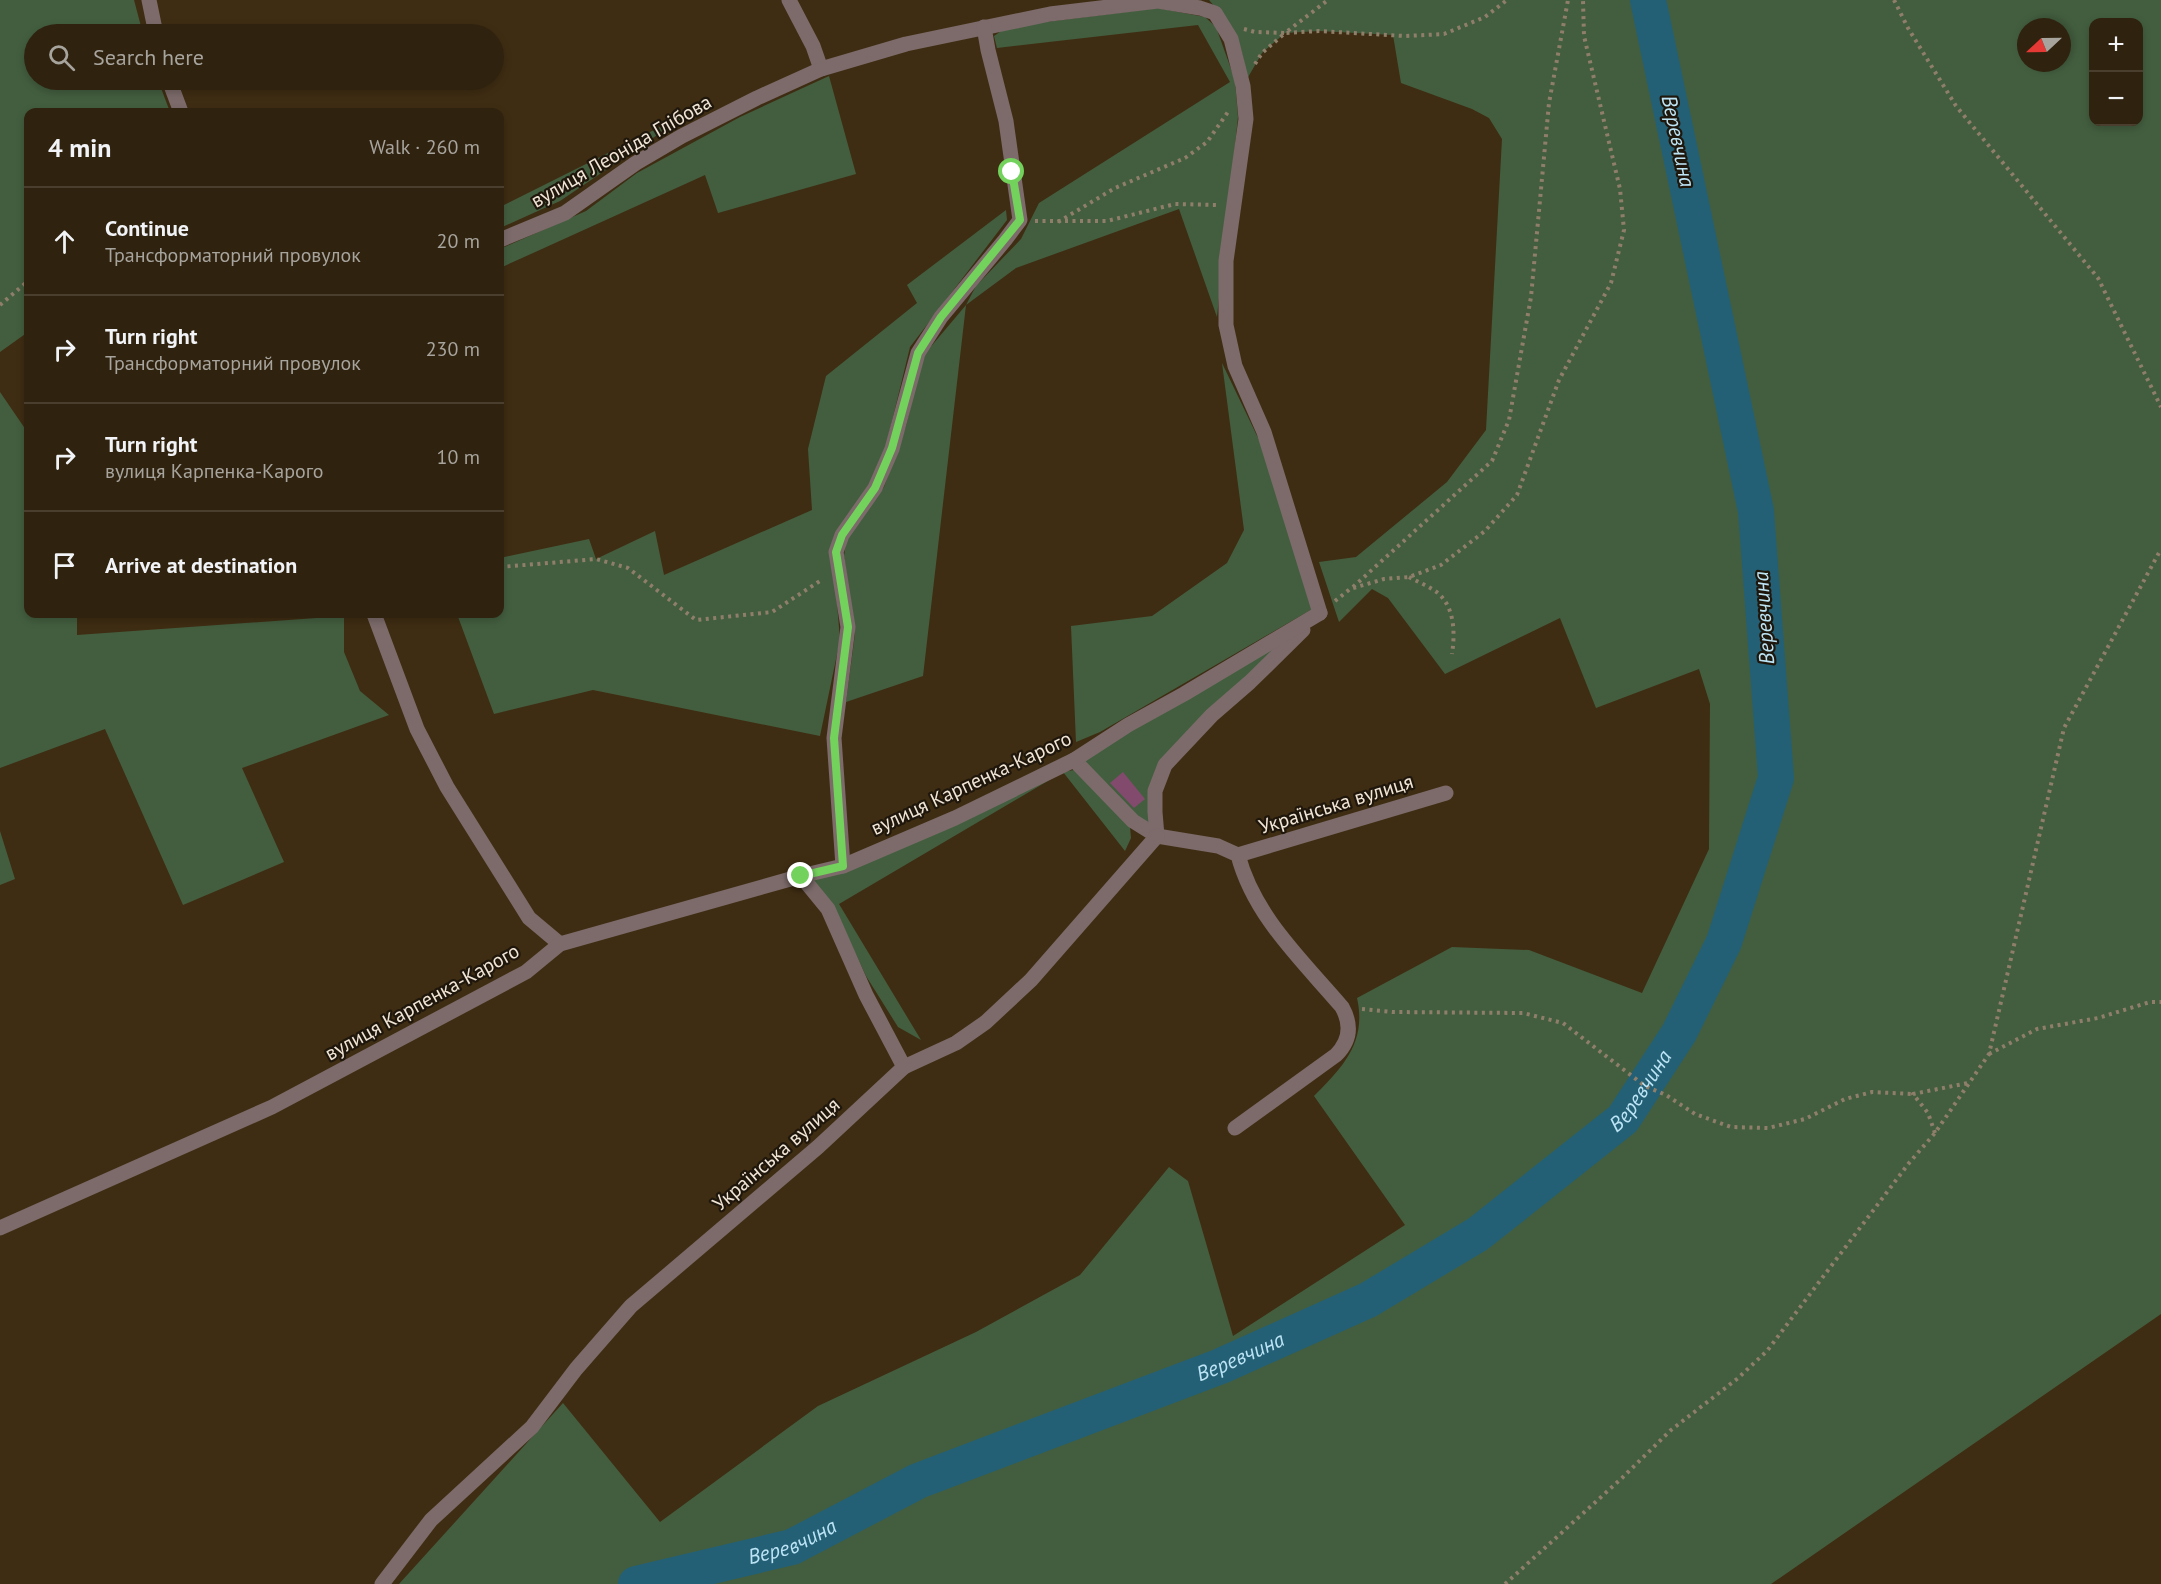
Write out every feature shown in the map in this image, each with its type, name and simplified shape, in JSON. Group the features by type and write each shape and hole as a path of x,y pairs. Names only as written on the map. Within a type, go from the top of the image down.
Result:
{"street":[{"path":"149,0 154,24"},
{"path":"789,0 813,46 822,69"},
{"name":"вулиця Леоніда Глібова","path":"504,238 565,213 636,163 682,136 757,98 822,69 906,44 1050,14 1158,1 1195,4 1215,13"},
{"path":"1157,836 1155,791 1165,765 1212,715 1250,682 1320,613 1264,432 1234,366 1226,325 1226,261 1246,119 1243,86 1231,39 1215,13"},
{"path":"843,866 834,738 848,627 836,552 842,535 875,488 892,448 918,353 941,317 1020,220 1006,121 984,27"},
{"path":"173,90 180,108"},
{"name":"вулиця Карпенка-Карого","path":"0,1228 272,1107 526,972 560,944 843,866 955,818 1074,760 1128,725 1320,613"},
{"path":"375,618 417,729 447,787 529,918 560,944"},
{"path":"1074,760 1133,821 1157,836 1218,846 1238,855 1243,875 1266,918 1342,1007 1347,1016 1346,1045 1336,1055 1235,1128"},
{"name":"Українська вулиця","path":"1238,855 1446,793"},
{"name":"Українська вулиця","path":"382,1584 431,1520 532,1427 576,1369 631,1306 818,1148 904,1067 957,1043 986,1022 1031,980 1157,836"},
{"path":"801,876 828,909 866,996 904,1067"}],"path":[{"path":"1058,222 1115,188 1185,158 1207,142 1262,53 1328,0"},
{"path":"1215,13 1237,27 1255,32 1319,31 1405,36 1444,34 1485,17 1507,0"},
{"path":"1320,613 1350,589 1492,461 1509,420 1531,297 1549,103 1568,0"},
{"path":"1350,589 1384,579 1409,577 1441,565 1485,531 1517,495 1560,380 1611,283 1624,230 1620,189 1584,36 1583,0"},
{"path":"1894,0 1908,28 1956,106 2098,278 2161,407"},
{"path":"1020,220 1107,221 1175,204 1233,206"},
{"path":"0,305 24,284"},
{"path":"1505,1584 1622,1478 1671,1430 1767,1351 1909,1163 1935,1133 1989,1054 2064,728 2161,549"},
{"path":"504,567 596,559 628,568 696,620 772,612 839,569"},
{"path":"1409,577 1439,595 1450,612 1455,632 1452,654"},
{"path":"1989,1054 2037,1029 2098,1018 2150,1002 2161,1002"},
{"path":"1342,1007 1392,1012 1523,1013 1563,1023 1645,1086 1666,1095 1695,1114 1731,1127 1768,1128 1805,1119 1845,1100 1872,1092 1913,1094 1969,1083"},
{"path":"1913,1094 1928,1113 1935,1133"}],"green space":[{"path":"0,0 134,0 140,24 24,24 24,90 162,90 168,108 24,108 24,335 0,352"},
{"path":"1209,0 2161,0 2161,1314 1771,1584 399,1584 563,1403 660,1522 818,1406 976,1332 1080,1275 1169,1167 1188,1181 1233,1336 1405,1225 1314,1096 1334,1075 1350,1053 1359,1028 1357,998 1452,947 1529,950 1642,993 1709,849 1710,704 1699,669 1596,708 1560,618 1445,674 1388,598 1372,589 1339,622 1319,562 1356,557 1447,482 1486,430 1502,139 1489,118 1472,109 1401,83 1393,35 1319,31 1285,33 1262,53 1247,79 1239,44 1231,28"},
{"path":"1157,8 1205,17 1216,27 1235,80 1238,117 1217,317 1179,209 1016,268 966,305 976,286 1021,239 1039,203 1230,82 1198,25 997,48 994,36 1007,27"},
{"path":"829,76 856,174 718,213 705,175 504,266 504,247 586,211 637,173 740,117"},
{"path":"694,110 560,201 504,226 504,205"},
{"path":"1006,210 1007,220 910,347 883,458 866,491 832,542 840,640 820,736 593,690 494,714 458,618 504,618 504,557 589,539 596,559 655,531 664,575 812,510 808,449 826,376 917,303 907,285"},
{"path":"966,305 923,676 846,702 855,634 844,556 847,536 884,487 906,426 923,356"},
{"path":"1222,363 1260,442 1314,608 1100,732 1076,742 1071,626 1152,616 1227,563 1244,530"},
{"path":"0,392 24,427 24,618 77,618 77,635 344,618 344,652 360,691 389,715 242,768 284,862 183,905 105,729 0,768"},
{"path":"1296,631 1164,758 1152,828 1137,818 1080,762"},
{"path":"1074,770 1130,827 1131,838 1125,851 1063,772"},
{"path":"1063,772 839,904 921,1040 898,1027 866,976 832,903 812,880"},
{"path":"0,831 15,879 0,885"}],"building":[{"path":"1123,772 1145,799 1134,808 1110,783"}],"waterway":[{"name":"Веревчина","path":"636,1584 792,1547 918,1481 1221,1366 1368,1300 1478,1234 1623,1119 1679,1033 1724,942 1776,778 1756,511 1648,0"}],"route":[{"path":"801,876 843,866 834,738 848,627 836,552 842,535 875,488 892,448 918,353 941,317 1020,220 1012,172"}]}
